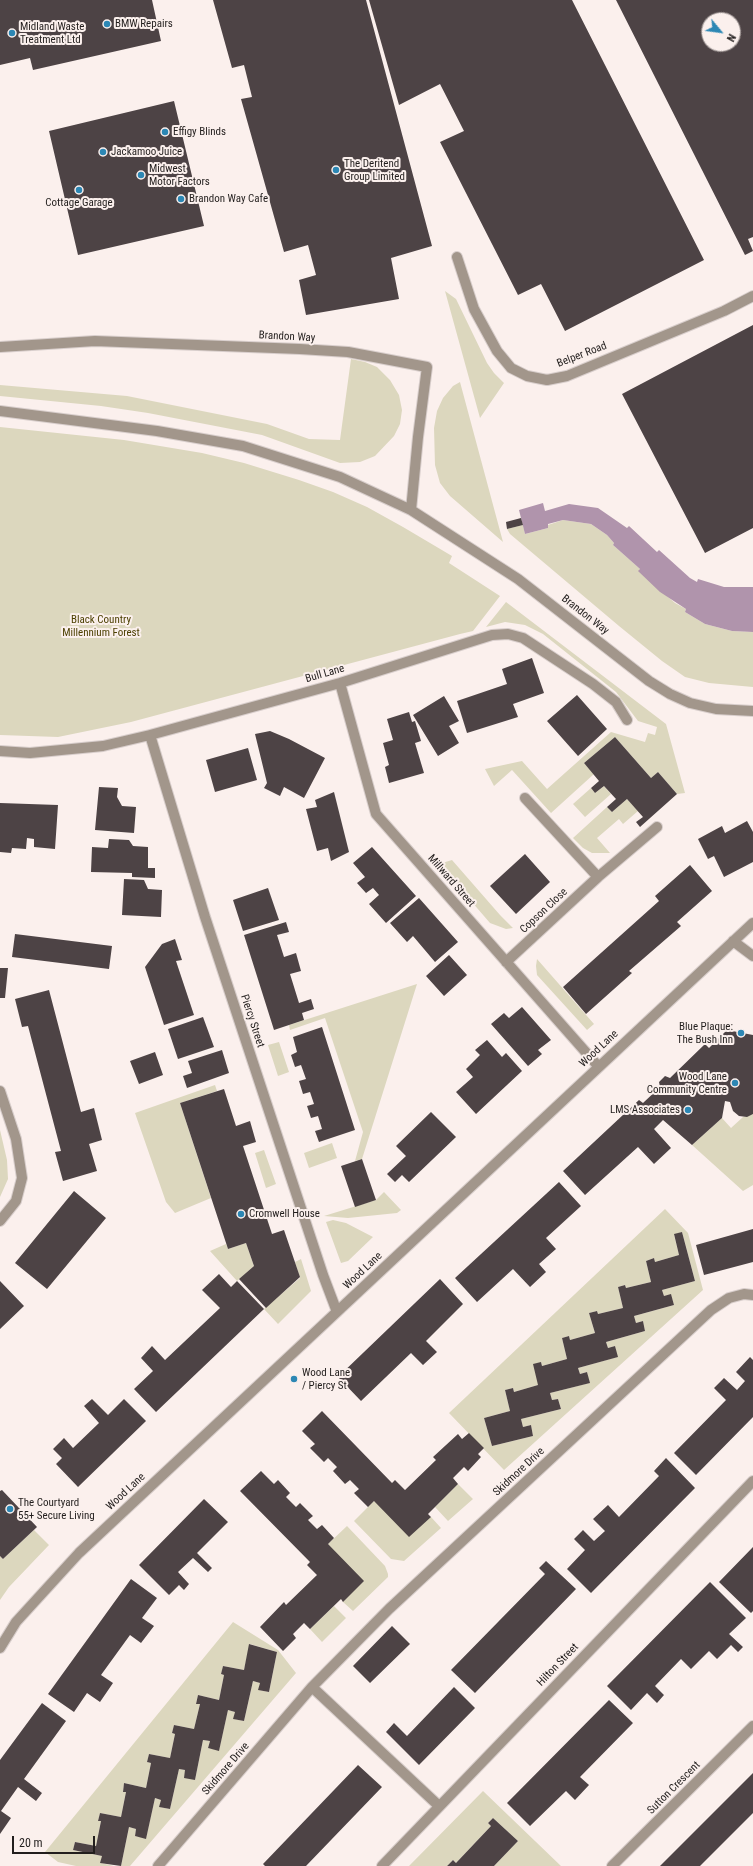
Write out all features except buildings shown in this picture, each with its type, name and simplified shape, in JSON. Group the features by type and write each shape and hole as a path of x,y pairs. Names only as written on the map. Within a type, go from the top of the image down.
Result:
{"street":[{"name":"Belper Road","path":"457,257 474,309 497,351 511,368 527,376 547,380 572,373 724,311 753,296"},
{"name":"Brandon Way","path":"0,347 95,341 300,349 348,352 427,367 418,437 412,510"},
{"name":"Brandon Way","path":"0,411 157,431 243,446 340,477 412,510 518,579 649,681 670,694 690,703 716,708 753,711"},
{"name":"Bull Lane","path":"0,751 30,754 103,746 150,735 340,683 470,641 492,635 508,634 523,638 593,684 616,702 627,720"},
{"name":"Millward Street","path":"340,683 376,814 598,1066"},
{"name":"Piercy Street","path":"150,735 205,917 323,1275 337,1312"},
{"path":"525,798 598,877"},
{"name":"Copson Close","path":"506,962 598,877 657,827"},
{"name":"Wood Lane","path":"0,1648 16,1622 79,1552 753,922"},
{"path":"733,941 753,956"},
{"path":"0,1091 16,1139 22,1178 16,1201 0,1221"},
{"name":"Skidmore Drive","path":"158,1866 312,1687 389,1608 711,1310 730,1298 744,1294 753,1295"},
{"name":"Hilton Street","path":"382,1866 438,1806 753,1481"},
{"path":"312,1687 438,1806"},
{"name":"Sutton Crescent","path":"612,1866 753,1726"}],"green space":[{"path":"445,291 456,299 487,363 504,383 480,418"},
{"path":"351,359 365,362 377,367 390,380 399,395 402,410 400,424 394,436 375,456 360,462 340,463 262,435 148,413 101,406 0,396 0,385 127,396 267,424 309,439 340,440"},
{"path":"460,382 503,542 450,496 440,483 435,465 434,428 437,411 443,398 453,386"},
{"name":"Black Country Millennium Forest","path":"0,427 124,440 202,453 244,463 299,480 333,492 367,507 403,527 452,556 449,563 500,596 473,631 131,722 58,737 0,735"},
{"path":"563,520 591,524 607,535 614,543 613,545 640,569 639,571 675,603 686,609 685,612 705,624 732,631 753,632 753,687 709,683 685,677 662,661 619,626 510,534 507,529 523,525 525,534 548,528 548,525"},
{"path":"506,602 666,724 685,793 677,794 658,772 651,778 615,737 584,763 594,774 551,813 512,770 494,786 485,769 522,761 547,789 611,732 645,742 648,733 655,735 657,727 638,721 616,692 543,634 525,625 505,622 486,627"},
{"path":"604,786 611,794 585,817 573,804 591,788 595,793"},
{"path":"627,799 638,811 623,824 619,819 597,838 610,853 592,853 583,848 573,838 607,807 612,812"},
{"path":"452,860 513,928 506,929 490,923 439,864"},
{"path":"537,959 594,1024 587,1030 537,975"},
{"path":"417,984 362,1159 355,1161 363,1132 325,1018 290,1030 289,1025"},
{"path":"279,1042 289,1072 278,1076 268,1045"},
{"path":"215,1085 217,1091 180,1103 211,1198 175,1213 166,1202 135,1113"},
{"path":"753,1114 753,1185 743,1191 692,1145 722,1118 731,1128 743,1117"},
{"path":"0,1130 7,1160 8,1179 0,1197"},
{"path":"332,1143 337,1158 309,1168 304,1153"},
{"path":"264,1150 276,1184 266,1188 255,1153"},
{"path":"384,1192 401,1210 397,1213 348,1218 324,1216 376,1200"},
{"path":"665,1209 688,1233 703,1290 504,1470 449,1413","holes":["682,1232 695,1281 662,1290 664,1296 671,1295 674,1305 634,1316 636,1323 643,1321 645,1331 606,1342 608,1348 615,1346 617,1357 578,1368 580,1374 587,1372 589,1383 550,1393 552,1400 558,1399 561,1409 521,1419 523,1427 531,1425 533,1436 492,1446 484,1418 510,1411 505,1390 513,1388 514,1392 538,1385 541,1362 542,1366 567,1359 562,1338 569,1336 570,1340 595,1333 589,1313 597,1311 598,1314 623,1308 618,1287 625,1285 626,1288 651,1282 646,1261 654,1258 655,1262 679,1255 674,1235"]},
{"path":"333,1220 346,1223 373,1237 348,1261 341,1263 326,1222"},
{"path":"246,1243 254,1266 237,1281 210,1251 226,1244 228,1249"},
{"path":"301,1259 311,1291 278,1324 264,1309 300,1278 295,1262"},
{"path":"458,1484 473,1499 448,1521 435,1507"},
{"path":"374,1501 431,1517 441,1528 404,1561 391,1559 354,1521"},
{"path":"347,1526 385,1566 388,1574 388,1577 353,1611 343,1602 328,1544"},
{"path":"34,1530 49,1545 9,1587 0,1600 0,1556 3,1559"},
{"path":"334,1606 346,1618 322,1642 310,1629"},
{"path":"233,1622 278,1650 296,1673 130,1866 121,1866 129,1827 136,1829 135,1836 146,1838 155,1798 161,1800 160,1807 170,1809 179,1769 185,1770 195,1780 203,1740 210,1741 208,1748 219,1750 228,1710 235,1712 234,1719 244,1721 253,1681 260,1683 259,1690 269,1692 277,1652 250,1644 244,1670 223,1666 221,1674 224,1675 219,1700 198,1695 196,1704 200,1704 194,1729 174,1725 172,1733 175,1734 170,1758 149,1754 147,1762 151,1763 146,1788 124,1783 123,1791 126,1792 121,1817 100,1813 98,1821 101,1821 96,1846 75,1842 73,1850 102,1856 101,1863 114,1866 76,1866 58,1862 45,1852"},
{"path":"483,1791 561,1866 494,1866 518,1841 493,1818 488,1823 491,1826 456,1863 453,1860 447,1866 409,1866"}],"shaded area":[{"path":"543,503 545,511 569,504 598,508 627,528 629,526 657,552 659,550 690,578 697,582 698,579 724,587 753,587 753,632 732,631 705,624 685,612 686,609 660,592 638,571 640,569 613,545 614,543 607,535 591,524 563,520 548,524 548,528 525,534 519,510"}],"place":[{"name":"BMW Repairs","path":"107,24"},
{"name":"Midland Waste Treatment Ltd","path":"12,33"},
{"name":"Effigy Blinds","path":"165,132"},
{"name":"Jackamoo Juice","path":"103,152"},
{"name":"The Deritend Group Limited","path":"336,170"},
{"name":"Midwest Motor Factors","path":"141,175"},
{"name":"Cottage Garage","path":"79,190"},
{"name":"Brandon Way Cafe","path":"181,199"},
{"name":"Blue Plaque: The Bush Inn","path":"741,1033"},
{"name":"Wood Lane Community Centre","path":"735,1083"},
{"name":"LMS Associates","path":"688,1110"},
{"name":"Cromwell House","path":"241,1214"},
{"name":"Wood Lane / Piercy St","path":"294,1379"},
{"name":"The Courtyard 55+ Secure Living","path":"10,1509"}]}
